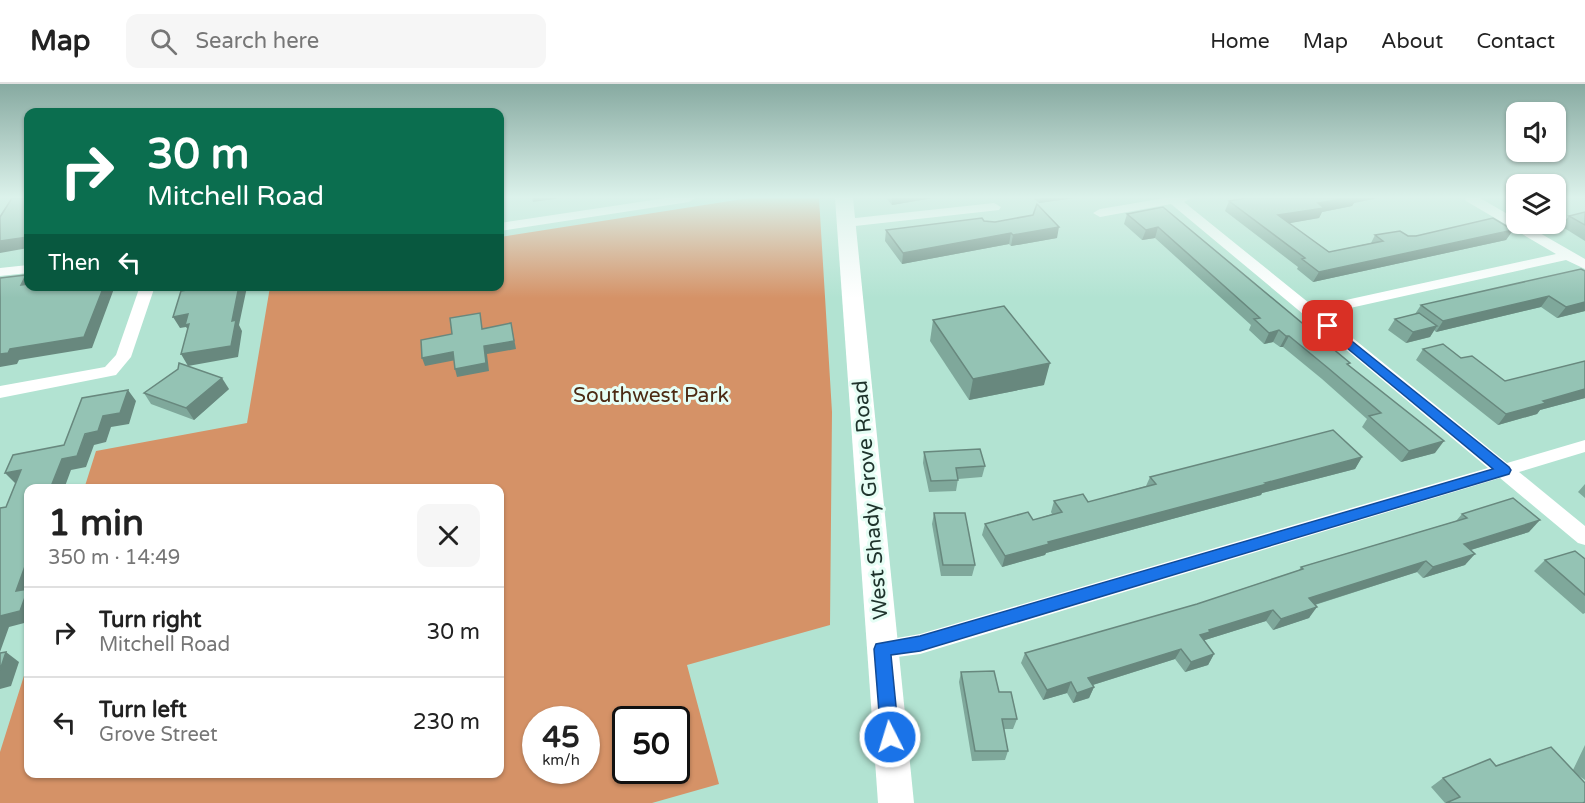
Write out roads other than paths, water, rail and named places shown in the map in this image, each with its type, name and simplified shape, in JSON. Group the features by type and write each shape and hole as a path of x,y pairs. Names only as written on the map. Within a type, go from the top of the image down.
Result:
{"main road":[{"name":"West Shady Grove Road","path":"847,232 896,803"}],"street":[{"path":"1217,232 1310,312 1585,537"},
{"path":"1529,232 1585,265"},
{"path":"1310,312 1569,255"},
{"path":"0,272 24,269"},
{"path":"2,396 110,371 123,357 146,291"},
{"path":"882,649 920,644 1585,446"}],"park label":[{"name":"Southwest Park","path":"651,395"}]}
